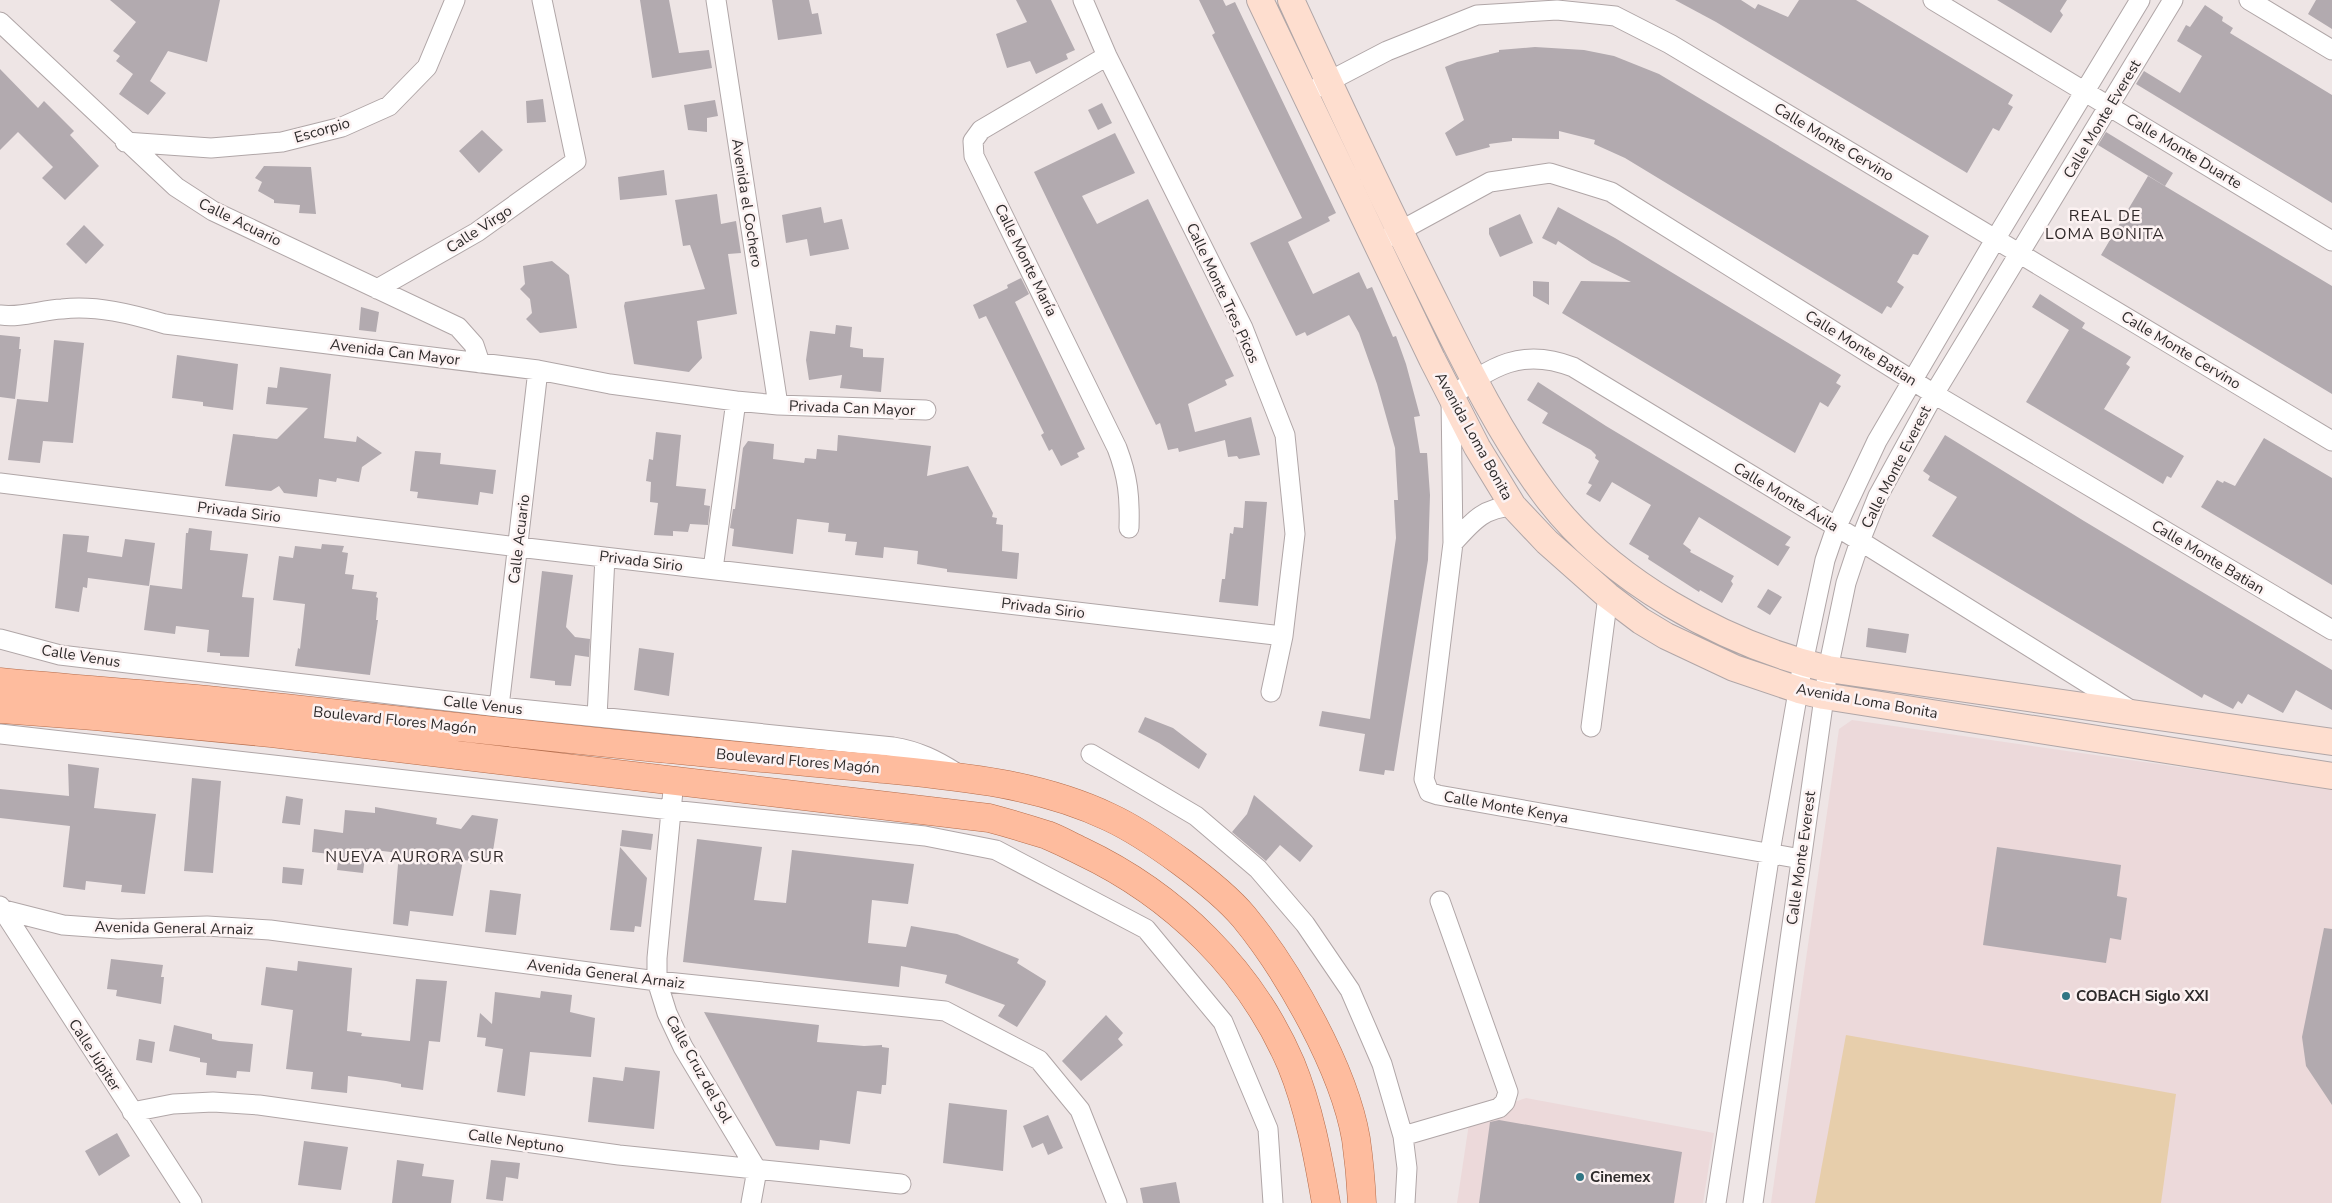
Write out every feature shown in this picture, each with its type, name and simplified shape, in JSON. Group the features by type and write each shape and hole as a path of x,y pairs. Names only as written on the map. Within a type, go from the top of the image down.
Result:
{"main road":[{"name":"Avenida Loma Bonita","path":"1260,0 1375,244 1451,397 1477,446 1513,506 1547,542 1608,596 1641,621 1695,651 1734,668 1799,690 1824,696 2332,776"},
{"name":"Avenida Loma Bonita","path":"1291,0 1400,231 1474,380 1544,494 1581,536 1624,574 1651,593 1725,633 1803,663 1828,669 2332,742"},
{"name":"Boulevard Flores Magón","path":"0,682 214,700 677,750 962,776 1012,785 1064,798 1113,818 1198,874 1242,914 1277,961 1315,1028 1343,1093 1355,1137 1362,1203"},
{"name":"Boulevard Flores Magón","path":"0,709 188,724 989,818 1048,836 1116,868 1169,905 1214,945 1259,1002 1291,1065 1314,1138 1326,1203"}],"street":[{"name":"Escorpio","path":"125,142 211,148 282,142 350,123 389,106 427,67 455,0"},
{"name":"Calle Virgo","path":"377,289 477,232 576,161 542,0"},
{"name":"Avenida el Cochero","path":"716,0 778,405"},
{"name":"Calle Monte Tres Picos","path":"1082,0 1107,56 1243,328 1285,435 1295,534 1283,636 1270,692"},
{"name":"Calle Monte Duarte","path":"1933,0 2110,105 2332,241"},
{"name":"Calle Monte Everest","path":"1716,1203 1770,852 1803,663 1825,560 1836,528 1877,441 1914,381 1996,238 2140,0"},
{"name":"Calle Monte Everest","path":"1753,1203 1828,669 1846,583 1860,541 1878,496 1934,394 2173,0"},
{"path":"2249,0 2332,50"},
{"name":"Calle Monte Cervino","path":"1304,95 1386,51 1476,15 1557,10 1615,16 1670,44 2332,441"},
{"name":"Calle Acuario","path":"0,22 125,142 176,188 213,211 458,326 474,345 480,363"},
{"name":"Calle Monte María","path":"1107,56 981,130 973,141 974,156 1117,448 1126,472 1130,496 1129,528"},
{"name":"Calle Monte Batian","path":"1375,244 1490,182 1550,173 1611,192 1934,394 2332,630"},
{"name":"Avenida Can Mayor","path":"6,316 63,308 125,312 166,324 538,370 610,384 778,405"},
{"name":"Calle Monte Ávila","path":"1451,397 1474,380 1501,364 1524,358 1549,359 1573,367 1860,541 2138,715"},
{"name":"Calle Acuario","path":"499,707 538,370"},
{"name":"Calle Monte Kenya","path":"1451,397 1453,543 1424,779 1428,792 1801,859"},
{"path":"713,569 736,401"},
{"name":"Privada Can Mayor","path":"778,405 926,410"},
{"name":"Privada Sirio","path":"0,482 518,547 1283,636"},
{"path":"1453,543 1472,521 1483,513 1502,507 1513,506"},
{"path":"597,717 605,557"},
{"path":"1591,727 1608,596"},
{"name":"Calle Venus","path":"0,640 60,655 499,707 893,746 912,750 932,758 962,776"},
{"path":"0,734 671,810 925,836 996,850 1146,929 1223,1022 1268,1130 1273,1203"},
{"path":"1091,754 1196,816 1258,869 1305,924 1350,990 1382,1064 1403,1136 1407,1168 1405,1203"},
{"name":"Calle Cruz del Sol","path":"674,780 657,981 667,1013 683,1047 757,1170"},
{"path":"1403,1136 1499,1108 1506,1102 1508,1092 1440,901"},
{"name":"Avenida General Arnaiz","path":"0,908 72,925 118,928 208,926 270,930 657,981 945,1011 1039,1060 1080,1110 1117,1203"},
{"name":"Calle Júpiter","path":"0,908 192,1203"},
{"name":"Calle Neptuno","path":"132,1112 173,1104 213,1102 260,1105 619,1155 900,1184"},
{"path":"751,1203 757,1170"}],"shaded area":[{"name":"COBACH Siglo XXI","path":"1852,720 2332,789 2332,1203 1771,1203 1839,729"},
{"path":"1846,1035 2176,1094 2161,1203 1815,1203"},
{"name":"Cinemex","path":"1526,1098 1714,1133 1703,1203 1457,1203 1470,1117"}],"building":[{"path":"110,0 220,0 207,62 168,51 150,81 166,93 148,115 119,94 133,74 116,61 120,56 113,51 136,22"},
{"path":"640,0 669,0 679,53 709,50 712,68 652,78"},
{"path":"772,0 809,0 812,14 818,13 822,34 778,40"},
{"path":"1016,0 1051,0 1075,50 1066,54 1068,59 1036,74 1030,61 1007,68 996,34 1027,22"},
{"path":"1199,0 1223,0 1226,6 1235,2 1336,213 1328,217 1330,221 1288,242 1313,294 1359,272 1367,289 1372,287 1393,337 1396,336 1406,364 1420,416 1414,417 1420,453 1427,453 1430,495 1428,560 1394,771 1385,770 1384,775 1359,771 1365,734 1319,726 1322,711 1370,719 1396,538 1394,500 1398,500 1395,448 1377,384 1359,333 1349,315 1307,336 1305,332 1296,336 1250,243 1302,218 1212,35 1215,33"},
{"path":"1675,0 1741,0 1755,9 1758,4 1788,17 1799,0 1856,0 2013,95 2008,104 2013,107 1999,131 1993,128 1967,173 1716,22"},
{"path":"1997,0 2067,0 2060,11 2063,15 2051,33"},
{"path":"2316,0 2332,0 2332,29 2308,14"},
{"path":"2205,5 2223,17 2222,21 2233,28 2230,33 2332,95 2332,203 2136,84 2144,71 2180,93 2202,56 2177,41 2186,25 2190,27"},
{"path":"1535,47 1584,50 1614,56 1659,74 1929,236 1918,255 1913,254 1897,282 1904,287 1891,308 1887,306 1882,314 1625,158 1594,144 1595,140 1559,131 1559,139 1512,138 1512,141 1489,144 1490,147 1456,156 1445,133 1464,120 1445,67 1457,62 1499,52 1499,50"},
{"path":"0,69 38,108 44,101 74,131 70,135 99,166 65,200 42,178 53,167 18,132 0,150"},
{"path":"543,99 546,122 527,123 526,101"},
{"path":"715,100 718,116 707,118 707,132 688,130 684,105"},
{"path":"1102,103 1112,123 1098,130 1088,110"},
{"path":"482,130 503,150 479,173 459,151"},
{"path":"2106,132 2173,173 2165,186 2098,145"},
{"path":"1115,133 1135,173 1082,196 1097,224 1148,199 1234,376 1225,380 1227,385 1188,404 1195,432 1251,417 1260,455 1239,459 1237,456 1228,457 1225,440 1179,452 1178,448 1168,450 1160,423 1156,425 1034,172"},
{"path":"264,166 311,167 316,214 299,213 300,205 274,203 274,200 258,191 262,182 255,178"},
{"path":"664,170 667,195 620,200 618,177"},
{"path":"2148,176 2332,286 2332,394 2101,255"},
{"path":"717,194 721,224 736,221 741,253 728,254 737,314 697,321 702,358 689,372 634,364 624,306 625,302 705,289 690,245 683,246 675,200"},
{"path":"821,207 824,223 842,219 849,249 810,256 807,239 786,243 782,215"},
{"path":"1558,207 1615,238 1841,375 1836,383 1841,386 1828,407 1820,402 1795,453 1562,313 1581,281 1631,282 1592,263 1558,241 1556,245 1542,238"},
{"path":"1520,214 1533,243 1500,257 1489,234 1489,228"},
{"path":"84,225 104,245 86,264 66,244"},
{"path":"552,261 569,275 577,328 540,333 526,319 532,313 530,299 520,289 525,284 523,266"},
{"path":"1021,278 1029,294 1015,302 1085,449 1077,453 1079,457 1061,466 1052,449 1049,451 1041,435 1044,433 986,316 979,319 973,305 1008,288 1007,285"},
{"path":"1533,281 1549,282 1549,305 1533,296"},
{"path":"2040,294 2085,323 2082,328 2131,357 2126,364 2130,367 2104,409 2184,456 2171,478 2167,476 2163,484 2026,402 2069,330 2032,307"},
{"path":"361,307 379,312 376,332 359,330"},
{"path":"836,325 852,327 850,347 863,349 863,357 884,358 881,392 840,388 842,375 809,380 806,360 810,331 835,334"},
{"path":"0,335 20,337 19,349 21,349 15,399 0,397"},
{"path":"54,340 84,343 73,443 43,441 40,463 8,460 17,399 48,402"},
{"path":"177,355 238,364 233,410 203,406 203,402 172,398"},
{"path":"280,367 331,374 324,438 356,442 357,436 382,453 362,467 359,482 337,478 336,482 319,479 317,497 284,493 279,486 271,491 225,486 233,434 277,439 308,408 266,404 268,387 277,388"},
{"path":"1538,382 1606,426 1791,537 1785,545 1790,547 1778,566 1699,517 1683,544 1691,550 1690,552 1734,576 1731,581 1733,584 1722,603 1700,590 1699,592 1648,559 1649,556 1629,544 1651,505 1612,482 1600,502 1586,494 1592,485 1588,483 1599,461 1591,450 1542,423 1548,413 1527,400"},
{"path":"656,432 681,435 676,486 706,489 704,505 710,506 708,525 690,524 688,532 673,531 673,536 654,535 658,503 650,502 651,482 646,481 649,459 653,460"},
{"path":"838,435 931,446 927,476 968,466 993,513 992,517 997,518 996,524 1003,525 1002,551 1019,553 1017,579 947,572 947,569 917,564 918,551 884,547 883,558 855,555 857,542 845,541 846,534 828,532 829,523 797,519 793,554 732,546 734,529 730,528 733,509 735,509 743,448 748,441 774,444 773,459 804,463 805,458 816,459 817,449 837,451"},
{"path":"1945,435 2332,670 2332,710 2296,690 2283,713 2248,694 2242,704 2238,701 2233,709 2204,694 2202,698 1932,536 1957,497 1928,480 1930,476 1923,471"},
{"path":"2264,438 2332,478 2332,585 2201,507 2217,480 2235,486"},
{"path":"415,451 441,453 440,464 496,470 493,494 480,492 478,505 417,498 418,492 410,491"},
{"path":"1245,501 1267,502 1258,606 1219,602 1222,579 1225,579 1230,533 1233,534 1234,527 1243,528"},
{"path":"189,528 212,531 210,550 248,554 242,597 254,598 249,657 220,656 220,653 207,652 209,630 176,626 175,634 144,630 150,585 182,589 186,533 188,533"},
{"path":"63,534 89,536 87,552 122,557 125,539 155,543 149,586 88,578 87,588 83,587 79,612 55,608"},
{"path":"322,544 344,546 342,552 348,553 345,574 354,575 352,589 377,592 376,620 378,620 370,675 295,666 298,648 300,649 305,604 273,600 279,556 293,558 295,546 321,549"},
{"path":"542,571 573,575 566,627 575,637 590,639 589,657 575,655 571,686 555,685 555,681 530,678"},
{"path":"1768,589 1782,597 1770,615 1757,607"},
{"path":"1868,628 1909,634 1906,653 1866,647"},
{"path":"639,648 674,653 669,696 634,690"},
{"path":"1145,717 1173,728 1207,754 1199,769 1138,732"},
{"path":"68,764 99,768 94,808 156,814 145,894 121,892 122,885 86,881 85,890 63,887 70,826 0,818 0,789 69,796"},
{"path":"192,778 221,781 213,873 184,871"},
{"path":"1254,795 1313,846 1300,862 1280,845 1266,861 1232,832 1247,814"},
{"path":"286,796 303,799 300,825 282,823"},
{"path":"375,807 437,818 436,824 461,829 472,815 498,819 491,864 463,860 453,916 410,911 408,926 393,924 399,853 366,849 363,873 337,870 339,855 312,852 314,829 343,833 345,810 375,813"},
{"path":"622,830 653,834 651,850 620,846"},
{"path":"697,839 762,847 754,900 786,903 792,850 914,864 908,904 872,900 868,943 906,947 911,926 957,934 1019,959 1017,963 1046,981 1045,985 1017,1027 998,1016 1005,1005 945,983 947,975 901,966 899,987 683,962"},
{"path":"620,847 647,878 641,927 635,926 634,932 610,930"},
{"path":"1997,847 2121,865 2117,896 2127,898 2121,940 2110,938 2106,963 1983,945"},
{"path":"283,867 304,869 302,885 282,883"},
{"path":"490,890 521,894 516,935 485,932"},
{"path":"2324,928 2332,929 2332,1105 2306,1066 2302,1037"},
{"path":"111,959 163,965 161,977 164,977 161,1004 116,996 117,990 107,989"},
{"path":"298,961 352,968 347,1031 362,1033 361,1036 410,1041 416,979 447,981 440,1042 429,1041 423,1090 401,1087 401,1084 386,1081 348,1076 347,1093 311,1089 313,1072 286,1069 293,1010 261,1005 266,967 297,971"},
{"path":"541,991 572,995 570,1012 595,1018 591,1057 530,1052 525,1096 497,1092 503,1049 485,1046 486,1038 477,1037 480,1013 492,1024 495,992 540,998"},
{"path":"704,1012 819,1025 817,1042 864,1046 882,1045 882,1047 889,1048 886,1085 882,1085 881,1094 857,1091 850,1144 820,1140 819,1150 776,1146"},
{"path":"1106,1015 1123,1033 1118,1039 1123,1045 1081,1081 1062,1061"},
{"path":"174,1025 212,1034 212,1039 219,1041 253,1044 250,1072 237,1071 236,1078 206,1075 207,1063 200,1062 200,1058 169,1051"},
{"path":"139,1039 155,1042 152,1063 136,1060"},
{"path":"625,1067 660,1071 654,1129 588,1122 593,1077 623,1081"},
{"path":"949,1103 1007,1110 1003,1171 943,1163"},
{"path":"1048,1115 1063,1148 1048,1155 1043,1143 1032,1148 1023,1126"},
{"name":"Cinemex","path":"1499,1120 1682,1152 1674,1203 1479,1203 1490,1122"},
{"path":"117,1133 130,1156 99,1176 85,1151"},
{"path":"304,1141 348,1147 341,1190 298,1185"},
{"path":"397,1160 424,1164 422,1176 454,1180 451,1203 392,1203"},
{"path":"491,1160 520,1163 518,1179 506,1177 503,1201 486,1199"},
{"path":"1176,1182 1180,1203 1143,1203 1140,1188"}],"place":[{"name":"COBACH Siglo XXI","path":"2066,996"},
{"name":"Cinemex","path":"1580,1177"}],"district":[{"name":"REAL DE LOMA BONITA","path":"2105,225"},
{"name":"NUEVA AURORA SUR","path":"415,857"}]}
